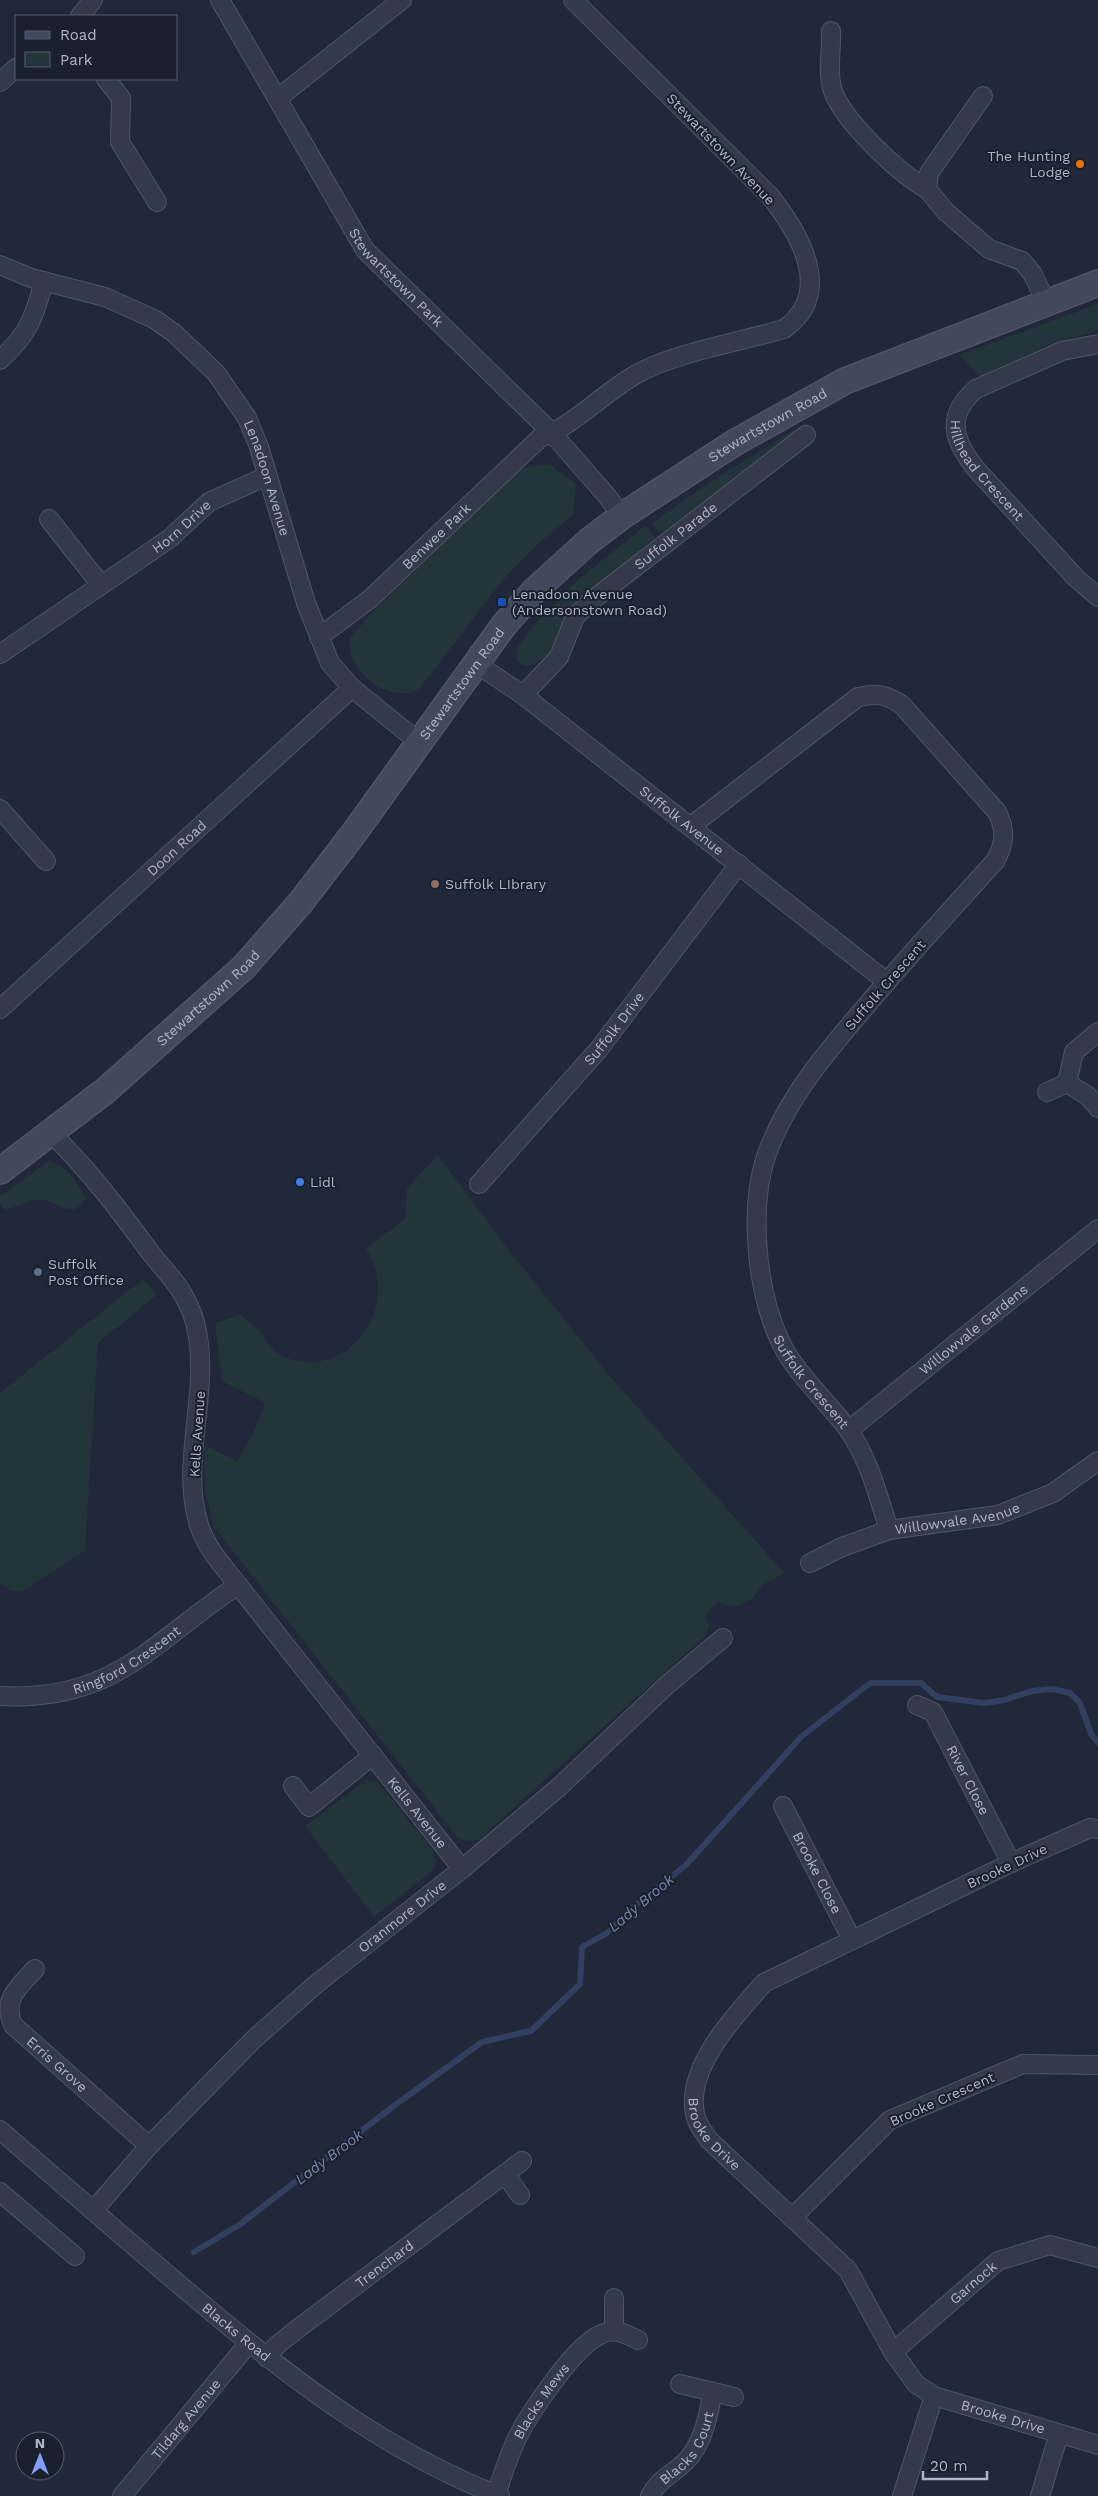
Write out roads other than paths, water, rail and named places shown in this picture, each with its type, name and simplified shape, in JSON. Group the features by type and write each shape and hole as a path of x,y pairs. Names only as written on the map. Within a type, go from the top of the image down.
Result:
{"main road":[{"name":"Stewartstown Road","path":"0,1171 105,1091 244,967 301,902 504,625 535,590 570,557 622,516 734,443 845,382 1098,283"}],"street":[{"path":"81,15 93,0"},
{"name":"Stewartstown Park","path":"220,0 365,250 552,433 622,516"},
{"path":"278,98 402,0"},
{"name":"Stewartstown Avenue","path":"552,433 636,375 670,361 784,329 796,321 805,310 809,282 805,252 785,215 770,196 574,0"},
{"path":"831,31 828,61 832,88 836,99 873,145 912,182 927,189 945,210 989,249 1022,261 1032,273 1047,304"},
{"path":"0,82 15,69"},
{"path":"107,80 121,98 120,142 157,202"},
{"path":"927,189 929,173 983,96"},
{"name":"Lenadoon Avenue","path":"0,265 44,281 104,297 140,312 174,333 201,356 216,373 247,418 319,637 330,663 352,688 420,742"},
{"path":"0,360 25,334 32,323 44,281"},
{"name":"Hillhead Crescent","path":"1098,344 1062,351 976,389 965,398 957,410 955,426 964,454 976,469 1076,578 1098,597"},
{"name":"Benwee Park","path":"319,637 370,598 540,438 552,433"},
{"name":"Suffolk Parade","path":"523,695 559,657 575,617 590,602 806,435"},
{"name":"Horn Drive","path":"0,654 169,539 209,502 267,476"},
{"path":"49,519 102,585"},
{"name":"Suffolk Avenue","path":"475,663 523,695 887,982"},
{"name":"Doon Road","path":"0,1009 352,688"},
{"name":"Suffolk Crescent","path":"691,826 858,698 875,693 890,696 902,705 997,812 1005,835 1003,846 996,860 820,1060 782,1119 768,1152 760,1180 757,1233 762,1275 774,1327 780,1342 792,1360 849,1430 878,1490 889,1530"},
{"path":"0,809 46,861"},
{"name":"Suffolk Drive","path":"479,1184 599,1049 739,864"},
{"path":"1067,1083 1074,1052 1098,1032"},
{"path":"1047,1092 1067,1083"},
{"path":"1067,1083 1088,1096 1098,1108"},
{"name":"Kells Avenue","path":"51,1133 109,1199 173,1281 191,1312 198,1336 201,1362 201,1387 193,1467 195,1509 199,1527 238,1585 462,1868"},
{"name":"Willowvale Gardens","path":"849,1430 1098,1229"},
{"name":"Willowvale Avenue","path":"810,1563 842,1546 889,1530 998,1515 1053,1493 1098,1461"},
{"name":"Ringford Crescent","path":"0,1696 48,1694 95,1684 138,1661 238,1585"},
{"name":"Oranmore Drive","path":"93,2211 149,2146 253,2040 308,1991 462,1868 559,1787 661,1690 723,1638"},
{"name":"River Close","path":"918,1705 933,1712 1011,1863"},
{"path":"293,1786 309,1807 373,1755"},
{"name":"Brooke Close","path":"783,1806 852,1940"},
{"name":"Brooke Drive","path":"1098,1829 1090,1828 1011,1863 764,1983 739,2010 700,2067 694,2092 697,2120 709,2140 848,2270 892,2352 916,2384 934,2396 1098,2445"},
{"name":"Erris Grove","path":"35,1969 12,1995 4,2013 13,2025 149,2146"},
{"name":"Brooke Crescent","path":"793,2217 890,2120 1023,2064 1098,2065"},
{"name":"Blacks Road","path":"0,2130 249,2343 301,2384 389,2441 498,2495"},
{"name":"Trenchard","path":"267,2358 276,2346 296,2330 522,2161"},
{"path":"505,2174 520,2195"},
{"path":"0,2192 76,2256"},
{"name":"Garnock","path":"892,2352 998,2261 1050,2245 1098,2258"},
{"path":"614,2298 614,2331 625,2333 638,2340"},
{"name":"Blacks Mews","path":"498,2495 516,2440 554,2380 592,2340 602,2334 614,2331"},
{"name":"Tildarg Avenue","path":"122,2496 249,2343"},
{"name":"Blacks Court","path":"680,2384 734,2397"},
{"name":"Blacks Court","path":"650,2496 656,2485 686,2461 696,2448 703,2432 714,2392"},
{"path":"902,2496 934,2396"},
{"path":"1040,2496 1059,2434"}],"waterway":[{"name":"Lady Brook","path":"194,2252 239,2225 391,2108 482,2042 531,2031 580,1984 582,1947 607,1933 633,1907 686,1865 801,1737 870,1683 921,1683 937,1697 985,1703 1004,1700 1032,1691 1053,1689 1070,1693 1080,1703 1091,1734 1098,1742"}],"place":[{"name":"The Hunting Lodge","path":"1080,164"},
{"name":"Lenadoon Avenue (Andersonstown Road)","path":"502,602"},
{"name":"Suffolk LIbrary","path":"435,884"},
{"name":"Lidl","path":"300,1182"},
{"name":"Suffolk Post Office","path":"38,1272"}]}
